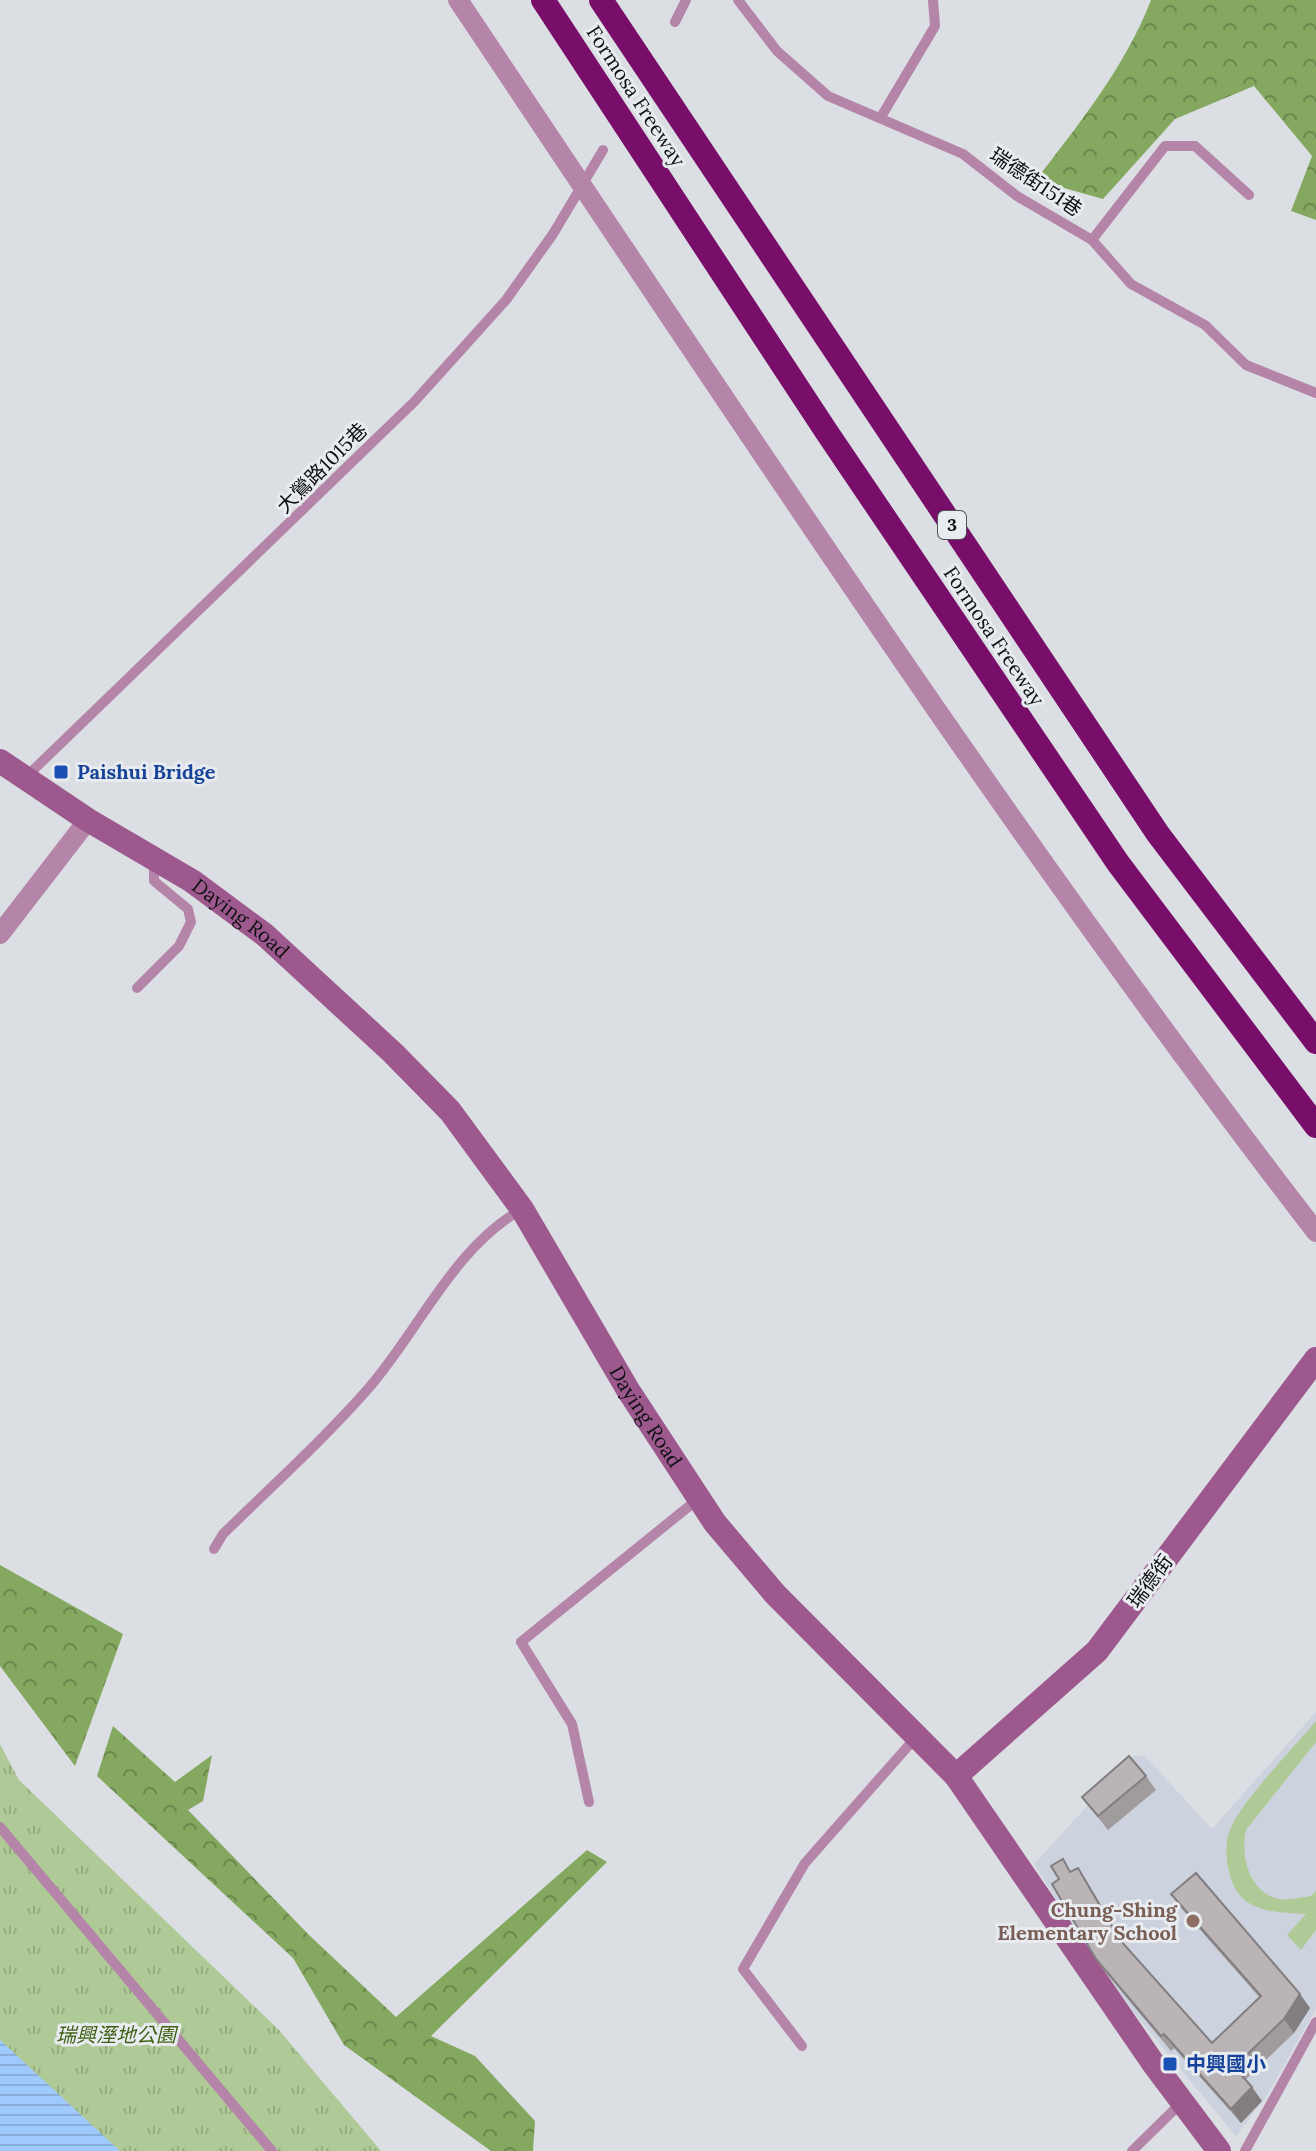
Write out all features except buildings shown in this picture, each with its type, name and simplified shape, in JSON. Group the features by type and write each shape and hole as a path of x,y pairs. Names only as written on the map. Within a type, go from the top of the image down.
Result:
{"highway":[{"name":"Formosa Freeway","path":"543,0 826,431 1118,863 1316,1126"},
{"name":"Formosa Freeway","path":"601,0 1158,834 1316,1042"}],"street":[{"path":"458,0 981,778 1185,1062 1316,1232"},
{"name":"Daying Road","path":"0,761 88,820 155,857 265,935 393,1053 450,1111 522,1209 628,1390 715,1523 775,1594 918,1734 956,1776 1219,2151"},
{"path":"0,934 88,820"},
{"name":"瑞德街","path":"956,1776 1097,1651 1316,1359"}],"lane":[{"path":"675,22 686,0"},
{"name":"瑞德街151巷","path":"738,0 777,51 828,96 963,154 1017,196 1092,240 1131,284 1205,325 1246,365 1316,393"},
{"path":"881,117 935,26 933,0"},
{"path":"1092,240 1165,146 1195,146 1249,195"},
{"name":"大鶯路1015巷","path":"26,777 414,402 506,300 553,234 603,150"},
{"path":"137,988 179,946 191,922 188,909 154,881 155,857"},
{"path":"214,1549 223,1534 369,1388 476,1244 499,1222 522,1209"},
{"path":"589,1802 572,1724 521,1642 700,1498"},
{"path":"802,2046 743,1969 805,1863 918,1734"},
{"path":"0,1827 272,2151"},
{"path":"1245,2151 1316,2022"},
{"path":"1132,2151 1182,2102"}],"shaded area":[{"name":"Chung-Shing Elementary School","path":"1316,1712 1316,2009 1266,2097 1236,2136 1105,1978 1034,1864 1134,1755 1145,1756 1212,1829"}],"green space":[{"path":"1151,0 1316,0 1316,220 1291,211 1312,156 1254,86 1175,119 1103,199 1036,180 1115,72"},
{"path":"0,1565 123,1634 75,1766 0,1666"},
{"path":"1316,1721 1316,1742 1246,1830 1244,1840 1249,1872 1260,1889 1279,1899 1311,1896 1316,1891 1316,1930 1301,1950 1287,1935 1306,1914 1270,1911 1250,1904 1235,1888 1230,1876 1227,1845 1231,1827 1246,1803"},
{"path":"113,1726 175,1782 212,1755 203,1801 188,1810 308,1934 396,2017 587,1850 607,1862 431,2036 475,2056 535,2121 533,2151 491,2151 344,2045 293,1958 97,1776"},
{"name":"瑞興溼地公園","path":"0,1744 19,1780 279,2030 381,2151 0,2151"}],"water":[{"path":"0,2040 120,2151 0,2151"}],"place":[{"name":"Paishui Bridge","path":"61,772"},
{"name":"Chung-Shing Elementary School","path":"1193,1921"},
{"name":"中興國小","path":"1170,2064"}]}
